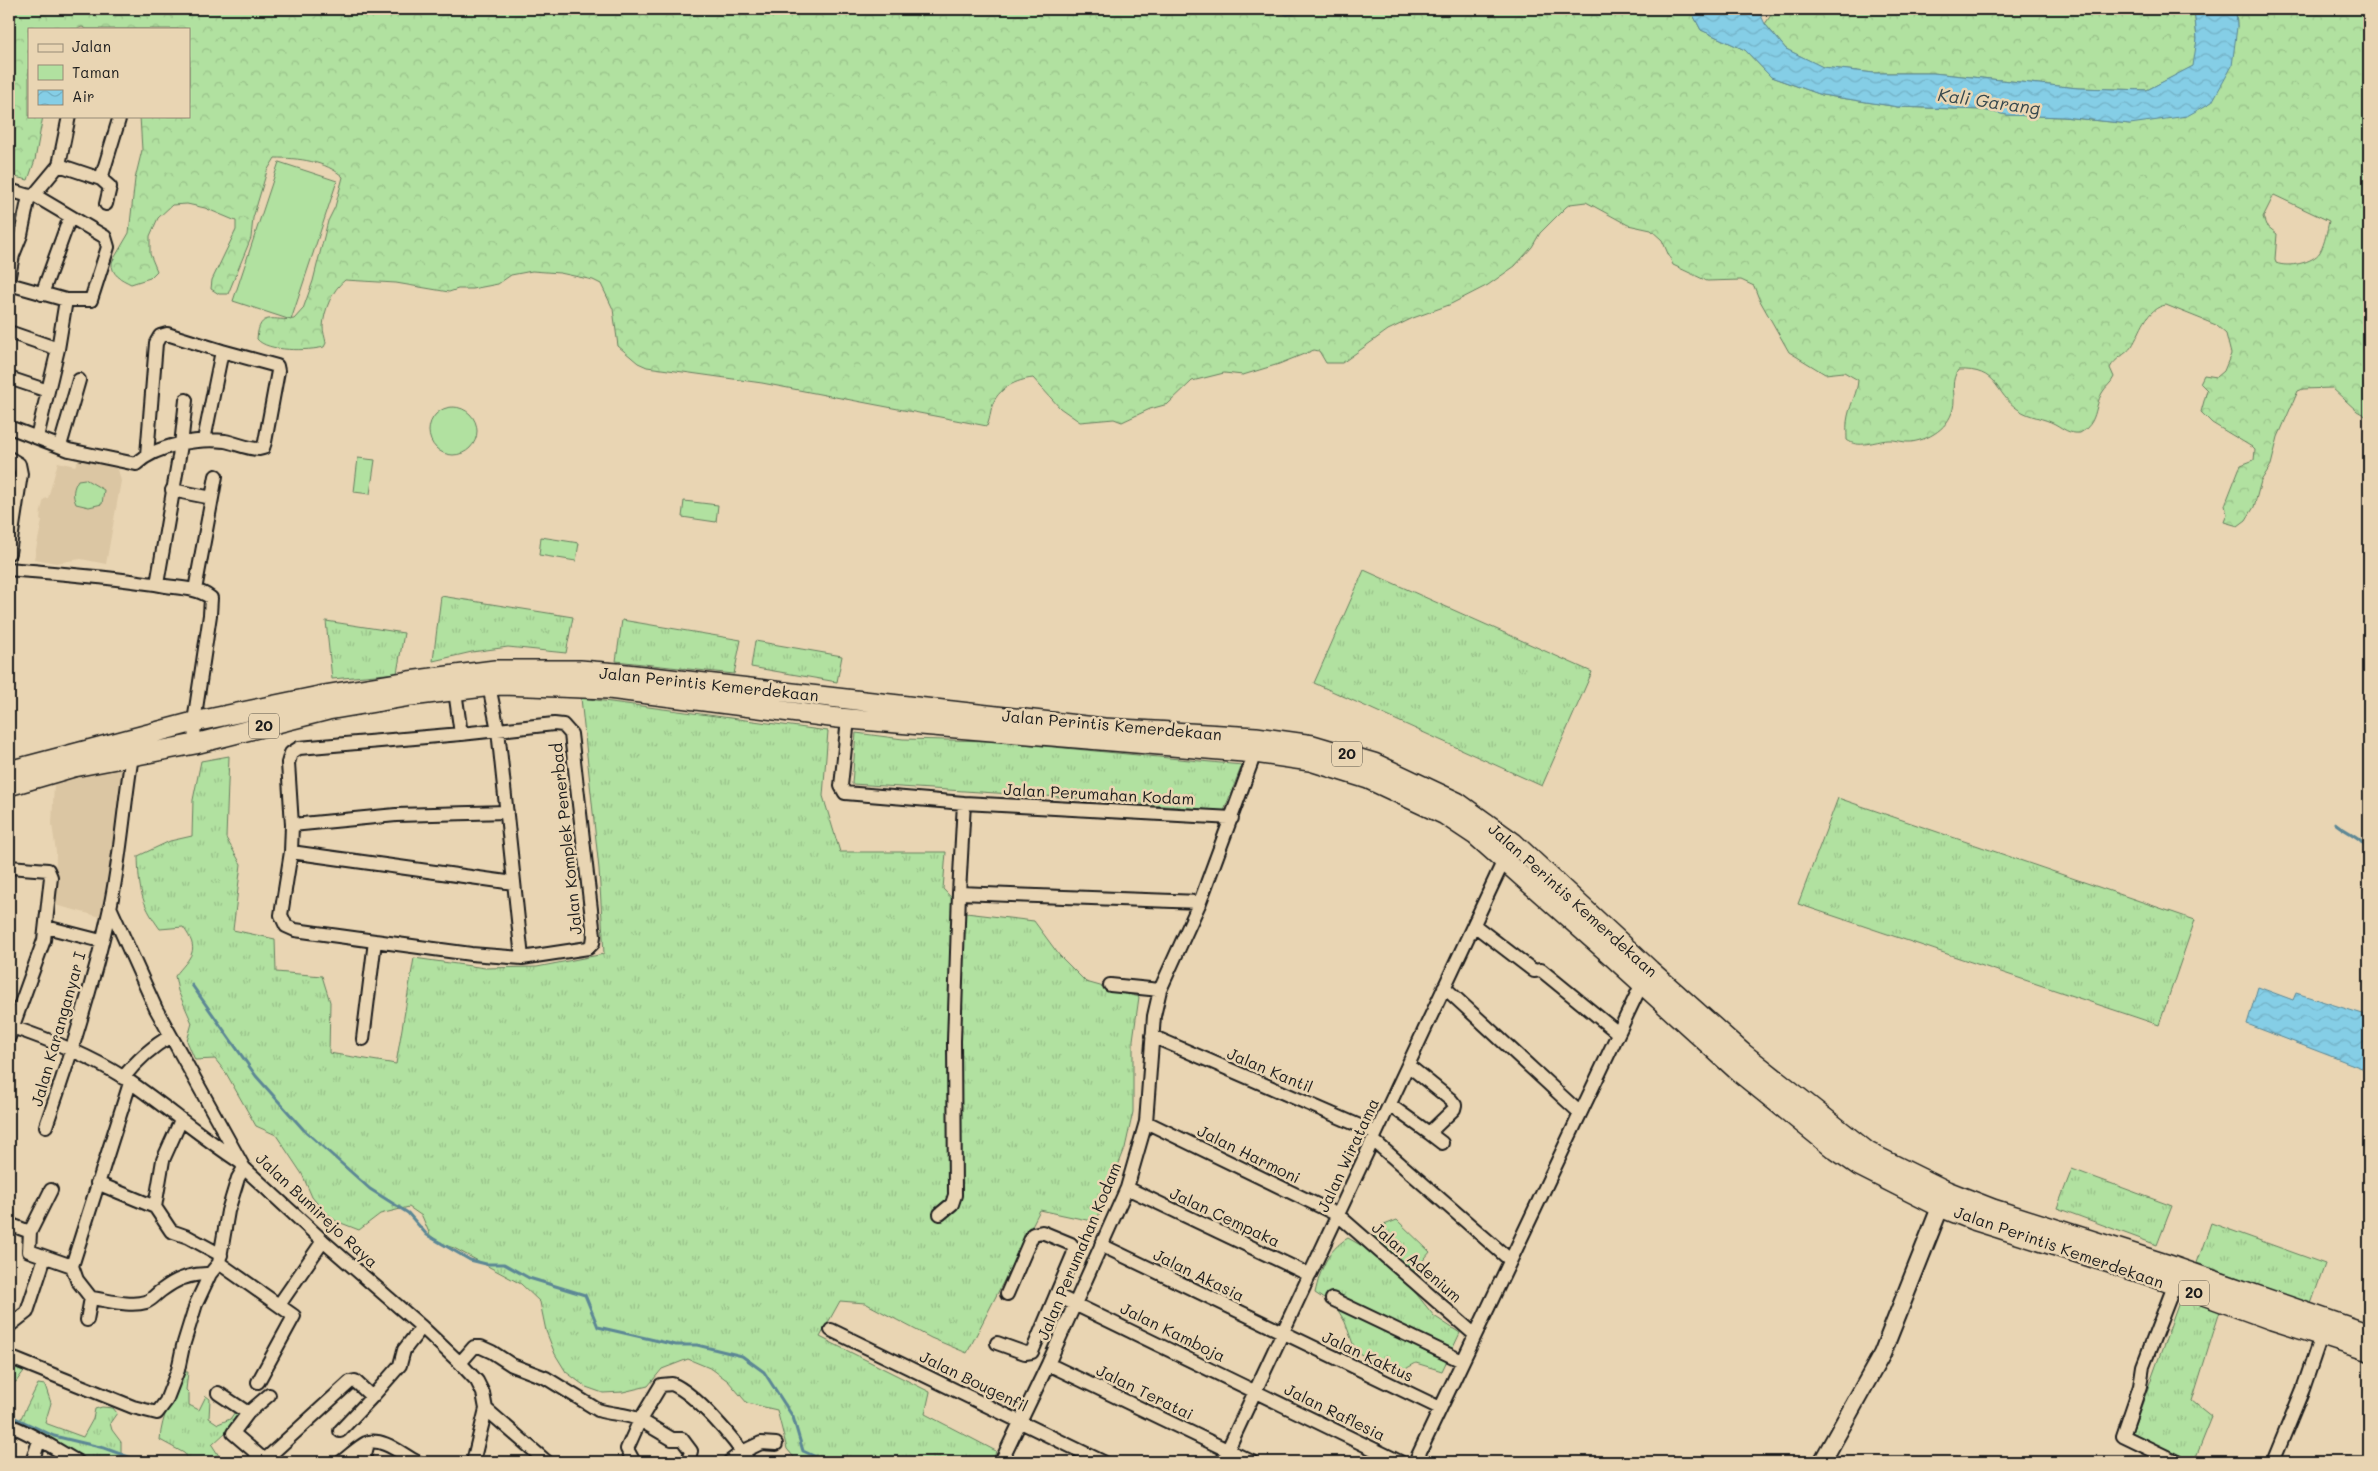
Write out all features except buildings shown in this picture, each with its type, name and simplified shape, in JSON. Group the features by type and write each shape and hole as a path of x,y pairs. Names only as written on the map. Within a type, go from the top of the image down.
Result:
{"highway":[{"name":"Jalan Perintis Kemerdekaan","path":"9,786 74,768 132,755 196,744 328,710 454,683 495,670 580,670 1082,732 1146,745 1255,753 1310,761 1368,779 1445,816 1474,835 1646,977"},
{"name":"Jalan Perintis Kemerdekaan","path":"9,771 135,736 324,695 454,683 489,686 578,686 848,719 1082,732 1283,740 1313,745 1374,762 1449,798 1484,820 1521,850 1739,1072 1833,1148 1859,1166 1943,1199 2038,1225 2166,1264 2324,1328 2369,1351"},
{"name":"Jalan Perintis Kemerdekaan","path":"1943,1199 1973,1220 2174,1286 2324,1328 2369,1334"}],"main road":[{"path":"1822,1462 1882,1354 1943,1199"}],"street":[{"path":"9,276 11,255 21,235 32,196 58,164 70,118"},
{"path":"101,179 119,118"},
{"path":"58,164 101,179 110,187 106,204"},
{"path":"9,190 32,196 105,236 108,241 108,247 90,300 66,300 9,284"},
{"path":"42,294 70,217"},
{"path":"37,437 58,348 66,300"},
{"path":"9,332 58,348"},
{"path":"9,427 87,455 136,464 147,454 204,440 232,443 254,449 262,448 278,371 277,366 167,334 160,336 156,343 147,454"},
{"path":"204,440 222,351"},
{"path":"9,378 48,391"},
{"path":"60,446 79,380"},
{"path":"157,584 181,445 186,400"},
{"path":"9,458 19,464 22,474 9,553"},
{"path":"195,590 216,476"},
{"path":"172,490 212,498"},
{"path":"9,569 88,575 157,584 195,590 211,598 194,722 196,744"},
{"path":"454,683 461,734"},
{"path":"489,686 498,730 522,958"},
{"name":"Jalan Perumahan Kodam","path":"848,719 841,786 845,793 964,803 1232,818"},
{"name":"Jalan Komplek Penerbad","path":"554,724 563,726 571,734 589,875 593,943 588,948 522,958 487,956 375,941 295,930 286,926 281,915 291,852 292,825 288,763 291,753 299,748 461,734 554,724"},
{"path":"132,755 135,736"},
{"name":"Jalan Perumahan Kodam","path":"1001,1462 1048,1364 1127,1188 1146,1122 1154,1016 1160,990 1200,902 1255,753"},
{"name":"Jalan Karanganyar I","path":"46,1126 72,1050 110,908 129,792 132,755"},
{"path":"940,1214 952,1204 956,1195 954,1041 964,803"},
{"path":"292,825 396,815 507,812"},
{"path":"291,852 514,883"},
{"name":"Jalan Wiratama","path":"1222,1462 1504,860"},
{"path":"9,867 48,870 50,873 44,940 10,1030 72,1050 127,1080 243,1165 228,1211 220,1259 210,1274 196,1304 178,1370 166,1401 157,1413 133,1407 12,1358"},
{"path":"959,892 1200,902"},
{"name":"Jalan Bumirejo Raya","path":"110,908 156,1009 243,1165 323,1241 422,1327 460,1363 477,1381 484,1393 486,1409"},
{"path":"1474,925 1534,971 1542,970 1618,1033"},
{"name":"Jalan Karanganyar I","path":"46,927 101,941"},
{"path":"363,1039 375,941"},
{"path":"1415,1462 1474,1334 1646,977"},
{"path":"1110,985 1160,990"},
{"path":"1444,987 1580,1113"},
{"path":"171,1036 140,1057 127,1080 115,1134 96,1183 72,1266 77,1280 91,1298 137,1303 148,1302 161,1290 180,1279 197,1273 210,1274"},
{"name":"Jalan Kantil","path":"1152,1036 1374,1137 1510,1260"},
{"path":"1409,1066 1452,1100 1455,1105 1429,1133"},
{"path":"1390,1105 1442,1144"},
{"path":"155,1207 163,1160 181,1120"},
{"name":"Jalan Harmoni","path":"1146,1122 1338,1215"},
{"path":"96,1183 155,1207 171,1231 188,1237 292,1314 294,1320 258,1382"},
{"name":"Jalan Cempaka","path":"1127,1188 1310,1275"},
{"path":"51,1190 30,1232 29,1251 72,1266"},
{"name":"Jalan Adenium","path":"1338,1215 1474,1334"},
{"path":"9,1224 30,1232"},
{"path":"997,1343 1025,1353 1032,1352 1073,1255 1074,1248 1071,1244 1042,1232 1033,1234 1007,1294"},
{"path":"279,1305 323,1241"},
{"name":"Jalan Akasia","path":"1101,1245 1282,1333"},
{"path":"9,1326 27,1312 45,1257"},
{"path":"2174,1286 2143,1366 2140,1386 2123,1436 2177,1462"},
{"name":"Jalan Kamboja","path":"1056,1295 1255,1391"},
{"path":"87,1320 91,1298"},
{"path":"1332,1299 1462,1361"},
{"path":"340,1431 400,1365 404,1350 422,1327"},
{"path":"2273,1462 2303,1390 2324,1328"},
{"name":"Jalan Bougenfil","path":"831,1330 1103,1462"},
{"name":"Jalan Kaktus","path":"1282,1333 1440,1408"},
{"path":"460,1363 474,1347 481,1347 512,1365 546,1378 598,1410 640,1420 672,1439 682,1439 691,1451 688,1462"},
{"name":"Jalan Teratai","path":"1048,1364 1252,1462"},
{"path":"269,1395 248,1413 233,1433 259,1457 266,1458 350,1382 355,1381 372,1397"},
{"path":"634,1462 627,1449 640,1420 661,1385 672,1384 699,1403 745,1457"},
{"name":"Jalan Raflesia","path":"1255,1391 1400,1462"},
{"path":"218,1393 248,1413"},
{"path":"473,1462 486,1409 547,1462"},
{"path":"9,1425 30,1433 39,1441 78,1462"},
{"path":"32,1462 39,1441"},
{"path":"341,1462 368,1442 383,1444 413,1461"},
{"path":"364,1462 368,1442"},
{"path":"729,1462 745,1457 761,1443 776,1444"}],"shaded area":[{"path":"79,458 118,469 121,481 106,564 81,559 56,563 34,559 42,521 40,520 41,510 44,499 48,498 58,462 75,466"},
{"path":"115,767 127,768 101,917 55,905 56,852 52,824 54,784"}],"green space":[{"path":"9,9 1274,9 1287,15 1319,9 1690,9 1701,30 1745,50 1771,77 1822,95 1898,107 1983,110 2007,115 2063,117 2130,124 2237,27 2236,9 2369,9 2369,418 2357,411 2332,388 2303,389 2298,391 2278,437 2271,465 2261,481 2254,507 2246,520 2238,526 2224,522 2227,514 2225,505 2239,469 2241,465 2254,460 2255,450 2212,423 2201,412 2207,390 2200,383 2204,375 2217,377 2224,371 2231,354 2226,334 2216,325 2166,305 2159,307 2149,316 2132,346 2112,365 2110,368 2114,377 2099,398 2093,420 2080,433 2070,432 2051,422 2019,410 2004,396 1989,377 1982,373 1972,370 1958,370 1954,381 1953,409 1946,423 1934,434 1911,442 1891,440 1861,444 1851,443 1847,440 1847,422 1858,380 1844,372 1825,374 1789,352 1759,299 1754,286 1741,280 1707,281 1673,265 1662,240 1651,230 1628,225 1586,202 1570,204 1566,207 1540,233 1532,247 1515,266 1488,285 1449,305 1413,318 1388,330 1342,363 1326,363 1319,351 1314,350 1279,364 1243,375 1224,373 1192,381 1168,404 1150,409 1122,422 1114,419 1080,422 1060,408 1033,378 1014,383 999,394 992,406 987,426 762,383 647,367 638,363 618,346 613,309 601,284 593,280 560,273 532,271 511,275 498,284 472,289 458,289 449,292 396,283 345,280 336,289 327,307 323,327 326,343 324,347 299,350 279,348 262,343 257,339 258,330 265,320 294,319 303,309 313,281 328,221 335,207 343,177 328,167 302,160 275,158 267,171 253,218 251,238 228,294 219,294 211,289 212,280 236,230 236,221 205,208 187,204 172,205 158,218 150,236 150,254 157,271 150,278 131,284 117,276 113,270 112,262 129,233 135,179 142,150 140,118 190,118 190,28 28,28 28,118 43,118 35,160 28,180 15,177 9,170","holes":["2274,195 2329,221 2320,252 2312,259 2293,265 2276,263 2277,234 2266,225 2263,217"]},
{"path":"1775,9 2194,9 2197,39 2194,66 2147,90 2078,88 1933,73 1874,73 1822,67 1786,49 1765,24"},
{"path":"279,162 337,181 291,320 233,301"},
{"path":"448,407 458,407 467,411 473,417 476,422 476,440 467,451 458,455 448,455 439,451 433,445 429,436 429,426 433,417 439,411"},
{"path":"358,458 375,460 370,494 354,492"},
{"path":"85,479 104,490 102,504 89,507 76,504 75,486 78,480"},
{"path":"684,501 718,505 716,522 682,517"},
{"path":"541,537 579,543 576,561 539,555"},
{"path":"1364,570 1592,672 1542,786 1314,683"},
{"path":"441,596 573,617 566,653 508,647 472,652 433,661"},
{"path":"622,620 741,640 734,674 616,661"},
{"path":"326,621 404,633 397,673 332,679"},
{"path":"755,641 842,656 837,682 751,667"},
{"path":"581,698 828,731 823,796 840,852 946,852 943,889 966,913 1034,921 1059,955 1086,982 1139,997 1133,1040 1133,1112 1125,1148 1096,1222 1040,1210 967,1353 931,1338 865,1303 840,1301 820,1337 930,1392 925,1414 996,1451 993,1462 798,1462 787,1449 777,1410 747,1403 728,1381 712,1369 688,1359 662,1369 648,1386 623,1392 603,1393 586,1387 566,1372 555,1354 546,1331 540,1302 521,1284 454,1248 441,1244 430,1235 422,1216 409,1207 380,1214 359,1230 336,1221 312,1197 302,1174 276,1135 256,1126 226,1073 215,1059 195,1060 187,1041 192,1023 178,991 175,976 192,953 192,942 183,927 160,929 153,919 148,911 140,886 138,856 170,841 192,836 193,800 201,761 229,756 226,838 241,864 233,930 275,939 276,972 322,976 330,1002 329,1053 396,1064 414,958 485,968 537,967 604,954 599,869"},
{"path":"856,733 903,739 991,741 1242,765 1224,811 1060,797 852,784"},
{"path":"1838,798 2195,920 2159,1025 1798,904"},
{"path":"2072,1169 2172,1206 2157,1245 2057,1208"},
{"path":"1397,1220 1430,1252 1406,1281 1434,1316 1460,1333 1442,1371 1416,1363 1400,1372 1356,1352 1345,1322 1336,1307 1315,1293 1325,1262 1341,1243 1348,1238 1364,1247 1384,1225"},
{"path":"2211,1223 2325,1264 2311,1304 2197,1263"},
{"path":"2182,1294 2221,1308 2192,1401 2212,1417 2194,1462 2189,1462 2131,1435"},
{"path":"9,1363 24,1371 16,1382 12,1382 9,1386"},
{"path":"181,1372 188,1372 186,1390 189,1393 189,1405 199,1410 206,1396 210,1399 209,1418 218,1424 230,1419 237,1409 254,1400 241,1424 226,1432 212,1445 219,1456 230,1462 187,1462 188,1458 184,1453 160,1440 165,1414"},
{"path":"38,1384 45,1385 51,1403 45,1423 83,1437 93,1419 95,1409 102,1407 113,1408 117,1413 110,1423 112,1430 121,1442 121,1458 131,1462 92,1462 18,1424"}],"water":[{"path":"1274,9 1319,9 1287,15"},
{"name":"Kali Garang","path":"1690,9 1758,9 1765,24 1786,49 1823,67 1874,73 1933,73 2078,88 2147,90 2193,66 2197,39 2194,9 2236,9 2237,27 2232,66 2212,102 2187,116 2130,124 2063,117 2007,115 1983,110 1898,107 1822,95 1771,77 1745,50 1701,30"},
{"path":"2258,987 2293,1000 2296,993 2369,1016 2369,1076 2367,1070 2247,1024"}],"waterway":[{"path":"2335,823 2363,842 2369,852"},
{"path":"192,985 256,1076 303,1129 370,1189 408,1213 427,1235 470,1260 486,1264 504,1264 529,1278 585,1295 598,1327 676,1345 697,1345 742,1356 764,1372 793,1417 803,1451 825,1461 833,1462"},
{"path":"9,1415 54,1436 104,1448 142,1462"},
{"path":"854,1462 867,1460 877,1462"}]}
